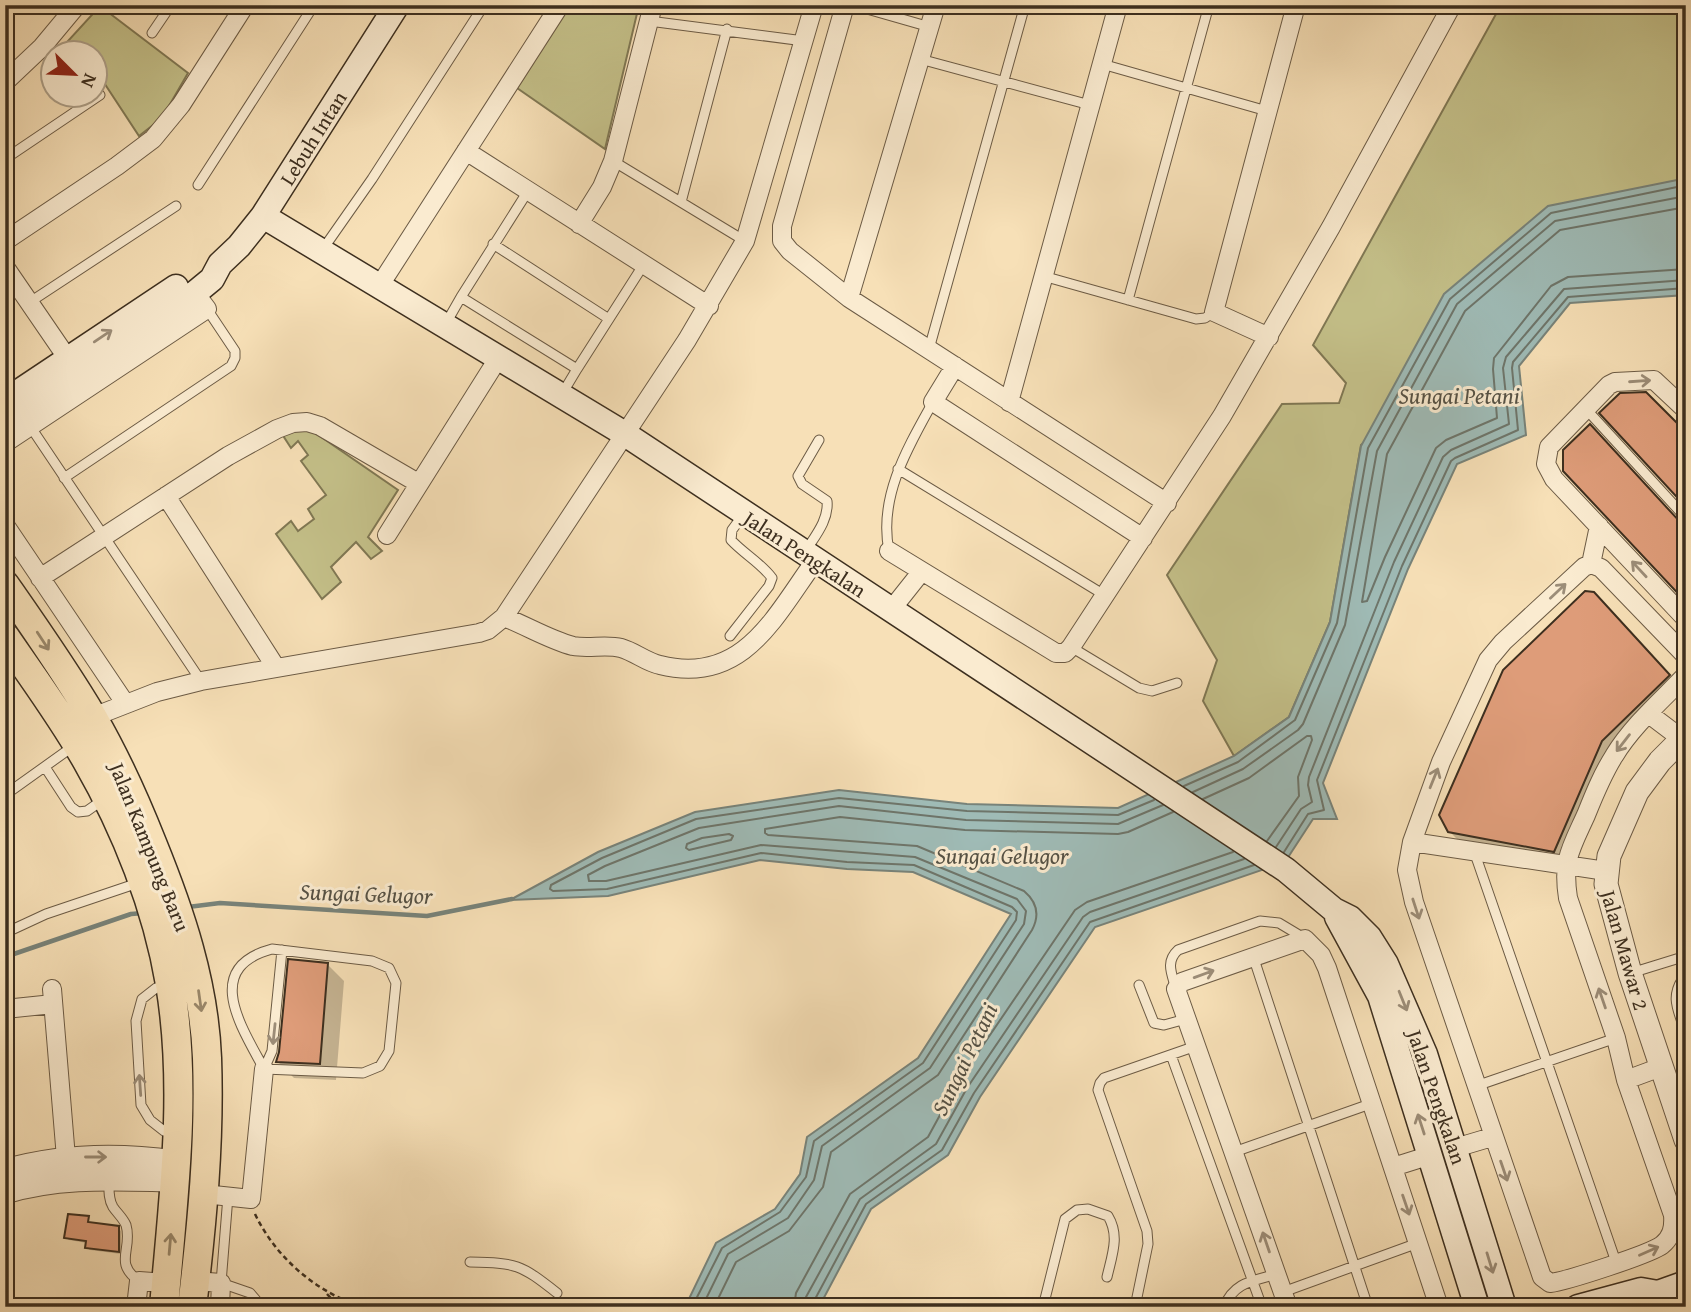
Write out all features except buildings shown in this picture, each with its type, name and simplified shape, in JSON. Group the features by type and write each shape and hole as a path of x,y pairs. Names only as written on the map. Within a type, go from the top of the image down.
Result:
{"main road":[{"name":"Lebuh Intan","path":"16,416 201,301 220,264 239,246 263,216 397,5"},
{"name":"Jalan Pengkalan","path":"263,216 625,434 1286,870 1334,910 1350,918 1369,937 1386,964 1424,1054 1504,1307"},
{"name":"Lebuh Intan","path":"16,416 68,359 186,280 220,264"},
{"name":"Jalan Kampung Baru","path":"5,585 93,717 134,799 141,885"},
{"name":"Jalan Kampung Baru","path":"5,637 76,744 106,798 141,885 196,978 207,1056 216,1195 201,1291"},
{"name":"Jalan Pengkalan","path":"1334,910 1341,928 1380,996 1477,1307"},
{"name":"Jalan Kampung Baru","path":"156,1290 178,1171 178,1082 170,984 173,935"},
{"path":"201,1291 191,1278 191,1198 178,1171 193,1143 200,1069 207,1056"},
{"path":"1578,1307 1641,1290 1649,1300 1686,1283"}],"street":[{"path":"6,78 42,47 77,5"},
{"path":"5,240 153,139 181,105 245,5"},
{"path":"380,285 559,5"},
{"path":"93,717 125,703 201,681 275,666 479,633 488,630 504,617 709,306 745,242 814,5"},
{"path":"845,5 782,226 782,242 849,298 1167,503"},
{"path":"849,298 936,5"},
{"path":"1009,401 1118,5"},
{"path":"1269,337 1214,312 1296,5"},
{"path":"889,551 1056,653 1065,653 1167,503 1269,337 1452,5"},
{"path":"579,224 602,187 613,161 651,13"},
{"path":"466,150 709,306"},
{"path":"5,267 68,359"},
{"path":"387,535 499,357"},
{"path":"955,366 933,402 1143,538"},
{"path":"1686,410 1654,380 1615,382 1549,447 1546,464 1554,479 1686,619"},
{"path":"5,443 16,416"},
{"path":"40,578 228,456 277,429 307,422 320,426 418,483"},
{"path":"166,496 275,666"},
{"path":"5,526 125,703"},
{"path":"1591,564 1599,526"},
{"path":"504,617 572,645 618,647 662,666 693,669 714,666 744,652 766,630 810,557"},
{"path":"1686,656 1601,569 1591,564 1584,566 1503,642 1488,660 1441,762 1412,842 1407,870 1414,902 1492,1137 1544,1280 1554,1283 1639,1256 1661,1245 1672,1233 1674,1215 1626,1080 1615,1038 1568,898 1565,865 1609,764 1629,735 1686,675"},
{"path":"891,610 922,572"},
{"path":"1649,714 1685,736"},
{"name":"Jalan Mawar 2","path":"1685,736 1660,761 1637,792 1609,856 1606,884 1630,973 1686,1140"},
{"path":"1412,842 1606,871"},
{"path":"1286,1299 1176,989 1182,982 1305,939 1315,947 1327,968 1439,1307"},
{"path":"1686,982 1679,1001 1686,1020"},
{"path":"5,1009 52,996 66,1158"},
{"path":"1626,1080 1661,1067"},
{"path":"216,1195 251,1199 264,1069"},
{"path":"1455,1148 1492,1137"},
{"path":"1393,1167 1431,1155"},
{"path":"5,1171 66,1158 150,1159 178,1171"},
{"path":"5,1192 28,1185 64,1180 109,1179 178,1171"},
{"path":"136,1307 156,1290"},
{"path":"201,1291 220,1307"}],"lane":[{"path":"152,33 172,5"},
{"path":"198,185 314,5"},
{"path":"322,251 372,179 484,5"},
{"path":"853,5 930,27"},
{"path":"929,349 1025,5"},
{"path":"1128,300 1209,5"},
{"path":"651,13 804,41"},
{"path":"681,202 727,29"},
{"path":"920,59 1090,106"},
{"path":"1102,64 1267,111"},
{"path":"5,159 82,108"},
{"path":"613,161 745,242"},
{"path":"445,324 528,191"},
{"path":"30,302 176,206"},
{"path":"493,244 609,319"},
{"path":"561,395 644,264"},
{"path":"1043,276 1196,318 1205,318 1214,312"},
{"path":"461,296 578,369"},
{"path":"64,478 231,366 235,351 201,301"},
{"path":"889,551 886,516 898,469 933,402"},
{"path":"1586,409 1686,518"},
{"path":"16,416 64,478 201,681"},
{"path":"810,557 828,510 827,501 802,484 798,476 819,440"},
{"path":"898,469 1106,596"},
{"path":"730,636 769,586 772,578 767,570 731,540 732,530 744,514"},
{"path":"1071,647 1139,688 1152,691 1177,683"},
{"path":"5,795 76,744"},
{"path":"45,767 71,807 78,812 87,811 106,798"},
{"path":"1474,851 1616,1262"},
{"path":"5,933 46,914 141,885"},
{"path":"1176,989 1169,966 1172,955 1178,950 1260,921 1279,923 1305,939"},
{"path":"272,949 372,961 388,968 396,983 389,1051 380,1066 363,1073 264,1069 237,1017 232,998 233,981 239,965 253,954 272,949"},
{"path":"264,1069 272,1051 282,950"},
{"path":"1253,956 1368,1307"},
{"path":"1630,973 1686,956"},
{"path":"170,984 156,988 142,999 135,1021 141,1105 150,1120 164,1131 177,1132"},
{"path":"1139,985 1154,1023 1164,1025 1186,1019"},
{"path":"1476,1086 1615,1038"},
{"path":"1135,1307 1148,1244 1147,1231 1098,1090 1104,1078 1196,1046"},
{"path":"1171,1055 1262,1307"},
{"path":"1234,1152 1373,1103"},
{"path":"109,1179 112,1205 127,1230 124,1263 129,1275 156,1290"},
{"path":"1043,1307 1065,1219 1077,1210 1088,1209 1108,1216 1113,1224 1115,1233 1107,1277"},
{"path":"1286,1299 1354,1266 1418,1243"},
{"path":"470,1262 509,1263 526,1269 556,1293"},
{"path":"1224,1307 1229,1294 1241,1285 1277,1274"},
{"path":"201,1291 250,1293 256,1300 255,1307"}],"path":[{"path":"251,1199 255,1216 272,1243 293,1266 339,1307"},
{"path":"324,1292 363,1307"}],"shaded area":[{"path":"568,5 639,5 605,149 517,88"},
{"path":"1501,5 1686,5 1686,181 1677,180 1361,445 1330,622 1289,717 1234,756 1203,701 1217,660 1167,575 1282,404 1339,403 1346,383 1313,345"},
{"path":"100,6 188,73 162,118 139,136 108,89 108,38 71,38"},
{"path":"293,428 311,430 398,490 368,537 382,551 371,559 356,542 331,567 341,582 322,599 276,534 291,521 298,531 314,519 308,509 326,495 301,461 308,455 298,441 291,448 282,434"}],"water":[{"name":"Sungai Petani","path":"1677,180 1686,181 1686,295 1570,303 1519,366 1526,435 1457,464 1408,569 1323,783 1337,819 1313,819 1285,862 1095,927 980,1097 948,1155 871,1209 819,1307 685,1307 716,1243 775,1209 800,1174 807,1137 918,1058 1011,914 913,872 847,869 760,860 608,896 510,900 598,852 695,812 839,790 967,804 1118,808 1234,756 1289,717 1330,622 1361,446 1444,294 1548,206"}],"waterway":[{"name":"Sungai Gelugor","path":"188,907 220,903 427,916 512,899"},
{"name":"Sungai Gelugor","path":"5,957 131,914 144,913"}]}
